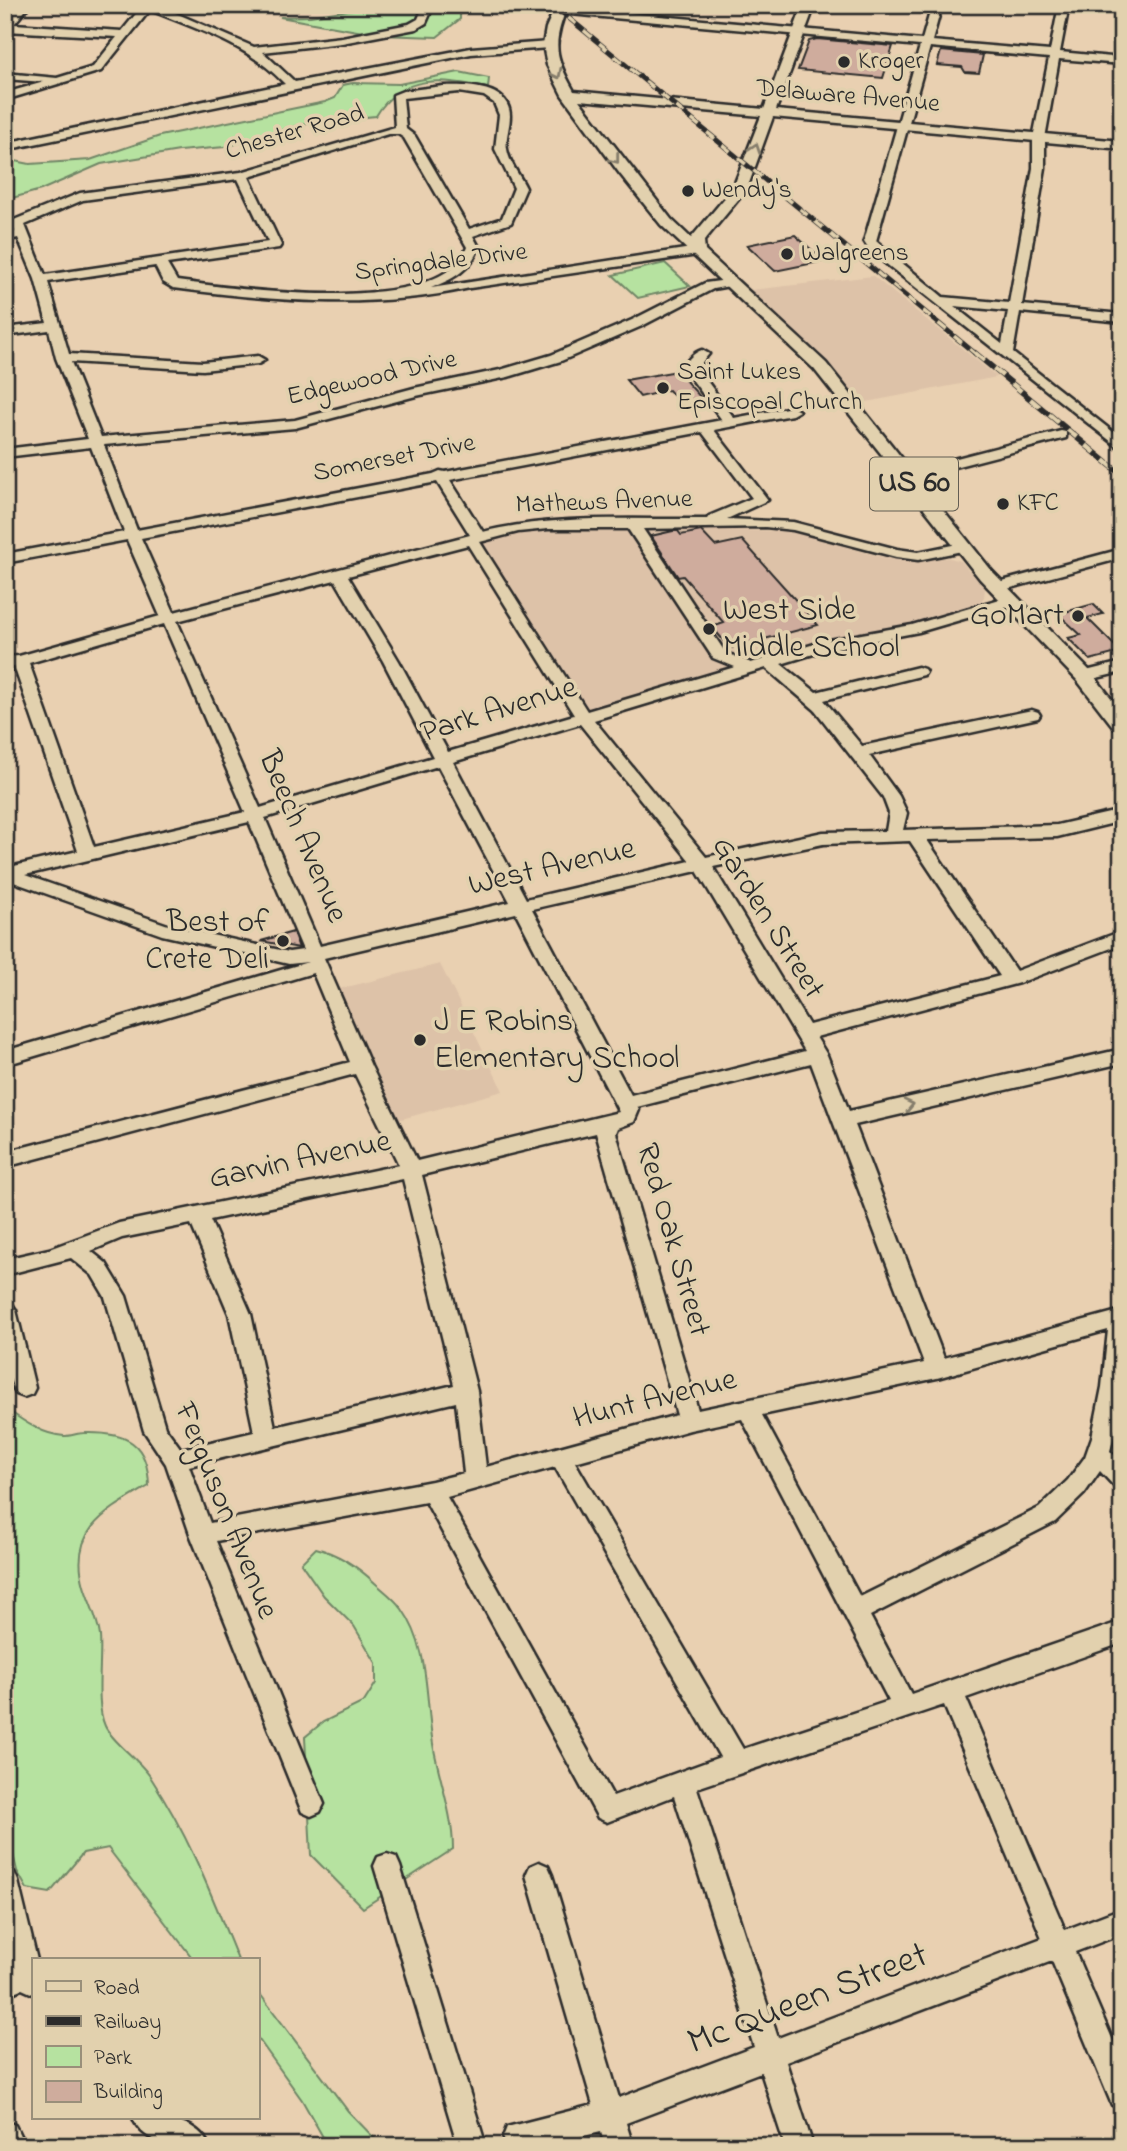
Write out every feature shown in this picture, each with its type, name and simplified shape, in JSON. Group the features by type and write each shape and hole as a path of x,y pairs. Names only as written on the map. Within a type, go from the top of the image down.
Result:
{"main road":[{"path":"698,251 697,241 700,234 740,189 809,5"},
{"path":"549,45 561,8"},
{"name":"US 60","path":"549,45 556,75 569,95 666,222 820,366 962,547 996,587 1084,676 1122,725"},
{"name":"Delaware Avenue","path":"569,95 1122,145"},
{"path":"652,204 680,227 694,229 712,220"}],"street":[{"path":"6,27 25,5"},
{"path":"5,97 97,69 148,5 253,50 269,61 293,86"},
{"path":"253,50 342,40 412,27 422,20 430,8 429,5"},
{"path":"544,5 799,33 1122,61"},
{"path":"937,5 870,241 877,251 942,300 1122,446"},
{"path":"1007,352 1039,168 1039,138 1064,5"},
{"path":"6,27 124,34"},
{"path":"5,147 471,51 549,45"},
{"path":"5,76 61,81"},
{"path":"400,130 402,117 397,97 403,94 448,88 488,94 499,102 504,112 501,147 520,188 507,220 467,234 473,247 471,256 463,266 411,291"},
{"name":"Chester Road","path":"14,235 19,223 73,198 242,175 387,131 400,130 409,136 467,234"},
{"path":"41,279 275,244 242,175"},
{"name":"Beech Avenue","path":"14,235 41,279 63,358 132,535 361,1066 411,1170 466,1391 476,1479"},
{"name":"Springdale Drive","path":"159,261 167,279 173,284 221,292 306,298 362,297 411,291 439,291 470,284 698,251"},
{"name":"Edgewood Drive","path":"5,453 96,441 295,424 414,393 503,374 556,358 636,323 709,286 731,282"},
{"path":"942,300 1122,318"},
{"path":"5,332 52,326"},
{"path":"702,354 691,366 692,370 730,422"},
{"path":"63,358 203,366 258,360"},
{"name":"Somerset Drive","path":"5,559 440,475 792,411"},
{"path":"703,523 761,500 705,427"},
{"path":"908,475 1061,435"},
{"name":"Garden Street","path":"440,475 583,717 702,864 817,1055 937,1369"},
{"name":"Mathews Avenue","path":"12,661 518,528 548,525 703,523 793,526 878,549 918,556 962,547"},
{"path":"633,525 719,656 750,668"},
{"path":"996,587 1122,553"},
{"name":"Red Oak Street","path":"339,574 391,661 629,1110 627,1117 610,1123 606,1133 690,1421"},
{"name":"Park Avenue","path":"7,872 255,815 828,645 914,629 1010,601"},
{"path":"12,661 88,855"},
{"path":"769,663 790,675 813,698 895,802 898,820 892,838"},
{"path":"1084,676 1122,667"},
{"path":"813,698 918,672"},
{"path":"857,752 1032,715"},
{"name":"West Avenue","path":"7,872 20,880 169,931 289,958 316,959 519,906 824,838 1056,831 1122,815"},
{"path":"916,837 1012,979"},
{"path":"804,1033 1012,979 1122,937"},
{"path":"5,1058 316,959"},
{"path":"625,1103 817,1055"},
{"path":"843,1120 1122,1056"},
{"path":"5,1160 361,1066"},
{"name":"Garvin Avenue","path":"5,1267 26,1265 75,1250 119,1231 411,1170 610,1123"},
{"path":"198,1215 240,1314 267,1440"},
{"name":"Ferguson Avenue","path":"75,1250 99,1269 115,1296 155,1430 176,1460 202,1534 311,1804"},
{"path":"5,1310 24,1388"},
{"path":"854,1612 1046,1516 1069,1496 1098,1453 1107,1418 1121,1319"},
{"name":"Hunt Avenue","path":"202,1534 432,1491 690,1421 937,1369 1121,1319"},
{"path":"176,1460 466,1391"},
{"path":"748,1409 905,1706"},
{"path":"1098,1453 1122,1479"},
{"path":"560,1456 738,1764"},
{"path":"432,1491 607,1810 682,1781 1122,1632"},
{"path":"951,1692 1122,2095"},
{"path":"682,1781 799,2146"},
{"path":"387,1866 472,2146"},
{"path":"539,1875 619,2146"},
{"path":"5,1881 22,1979"},
{"name":"Mc Queen Street","path":"517,2137 612,2115 1122,1921"},
{"path":"150,2120 195,2146"},
{"path":"5,2135 11,2146"}],"shaded area":[{"path":"873,276 997,377 851,405 742,291"},
{"name":"West Side Middle School","path":"527,531 789,531 886,558 924,562 934,557 950,558 961,561 985,589 984,597 980,603 966,610 799,648 587,710 479,540"},
{"name":"J E Robins Elementary School","path":"440,964 503,1091 398,1120 339,989"}],"green space":[{"path":"380,5 460,5 460,19 437,37 379,35 280,17 310,16"},
{"path":"459,72 489,78 488,88 440,81 411,85 386,102 376,116 311,122 225,147 179,151 101,164 41,190 5,200 5,159 30,164 90,160 160,136 325,102 335,98 343,85 399,84"},
{"path":"665,263 690,286 638,298 613,275"},
{"path":"5,1408 48,1433 64,1436 100,1433 123,1438 139,1450 144,1459 149,1486 119,1504 95,1524 86,1536 82,1550 80,1566 84,1586 100,1636 102,1717 109,1732 146,1772 165,1800 199,1867 237,1958 192,1958 108,1848 83,1853 50,1893 27,1889 17,1871 5,1820"},
{"path":"316,1548 340,1557 361,1571 396,1602 411,1624 422,1657 433,1744 451,1823 453,1849 363,1908 311,1855 305,1737 323,1722 364,1702 376,1683 376,1663 354,1626 324,1596 301,1563"},
{"path":"259,1993 348,2111 382,2146 328,2146 302,2100 259,2040"}],"building":[{"name":"Kroger","path":"817,39 893,46 883,78 798,70 809,41"},
{"path":"941,51 983,55 979,73 965,72 962,67 937,65"},
{"name":"Walgreens","path":"795,235 824,261 775,271 747,245"},
{"name":"Saint Lukes Episcopal Church","path":"677,371 703,400 681,404 669,390 640,397 626,380"},
{"name":"West Side Middle School","path":"678,531 681,535 701,531 715,546 742,540 818,625 730,648 712,627 724,623 683,576 678,577 651,536"},
{"name":"GoMart","path":"1093,604 1103,614 1087,618 1121,652 1090,660 1068,638 1081,635 1058,614"},
{"name":"Best of Crete Deli","path":"293,932 299,948 261,941"}],"railway":[{"path":"553,5 977,355"},
{"path":"975,353 1122,475"}],"place":[{"name":"Kroger","path":"844,62"},
{"name":"Wendy's","path":"688,191"},
{"name":"Walgreens","path":"787,254"},
{"name":"Saint Lukes Episcopal Church","path":"663,388"},
{"name":"KFC","path":"1003,504"},
{"name":"GoMart","path":"1078,616"},
{"name":"West Side Middle School","path":"709,629"},
{"name":"Best of Crete Deli","path":"283,941"},
{"name":"J E Robins Elementary School","path":"420,1040"}]}
